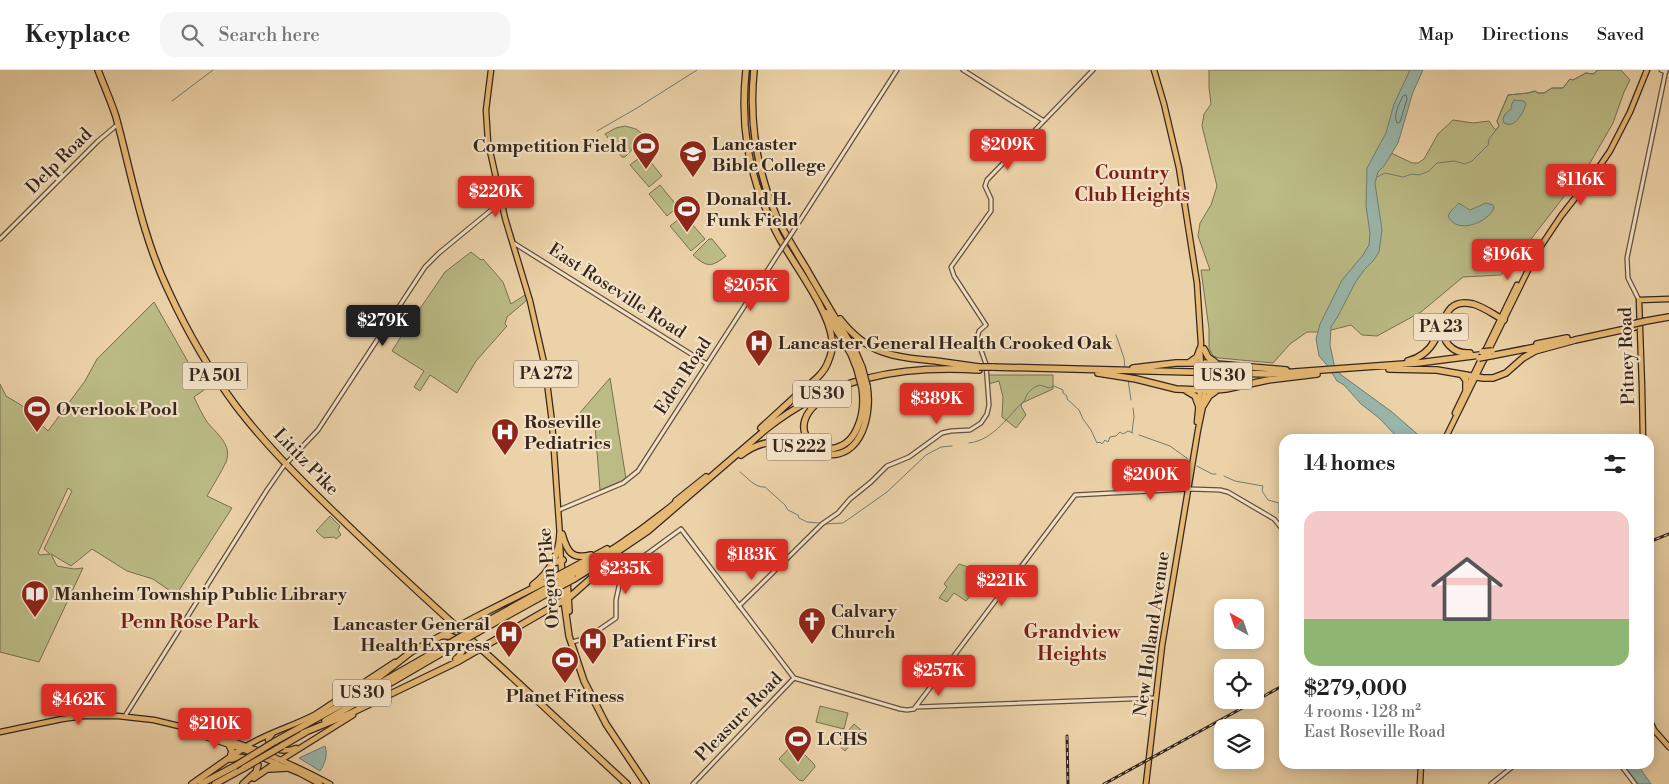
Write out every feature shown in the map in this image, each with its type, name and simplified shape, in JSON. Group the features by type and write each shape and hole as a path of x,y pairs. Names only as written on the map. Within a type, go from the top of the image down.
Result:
{"highway":[{"name":"Lititz Pike","path":"98,70 111,102 148,242 169,292 198,347 226,392 286,464 441,614 517,680 626,784"},
{"name":"US 222","path":"746,70 745,125 756,184 779,238 815,297 827,323 832,345 828,364 820,374 747,442"},
{"path":"754,70 753,129 763,180 781,226 856,353 860,368 865,387 862,414 852,438 832,448 823,448 814,445 807,437 804,426 805,418 810,409 824,398 838,390 870,378 895,372"},
{"path":"804,264 843,324 859,339 874,349 902,358 979,369"},
{"path":"815,297 860,368"},
{"name":"PA 23","path":"1382,367 1422,355 1436,340 1445,316 1450,309 1457,305 1465,303 1475,304 1502,320"},
{"path":"1480,355 1464,354 1451,348 1446,342 1443,333 1445,318 1454,308 1469,305 1502,320"},
{"name":"US 30","path":"573,573 614,554 648,531 765,430 800,405 822,394 873,376 895,372 936,369 1066,369 1246,374 1382,367 1480,355 1579,339 1668,318"},
{"name":"US 30","path":"1491,353 1634,326"},
{"path":"1382,367 1429,369 1489,378 1506,373 1522,358 1535,351 1579,339"},
{"path":"1188,363 1197,357 1202,347"},
{"path":"1202,347 1209,358 1217,363"},
{"path":"1126,372 1188,363 1203,365 1217,363 1316,371"},
{"name":"US 30","path":"215,784 303,734 615,548 639,532 766,425 797,404 850,380 881,372 900,369 979,369"},
{"name":"US 30","path":"992,369 1098,373 1126,372"},
{"path":"1184,390 1218,390 1316,371"},
{"path":"1126,372 1184,390 1193,395 1201,406 1210,394 1218,390"},
{"path":"1460,374 1466,380 1466,390"},
{"name":"US 222","path":"694,492 735,459 759,445 772,442 787,443 827,454 839,453 848,449 858,439 866,423 869,406 865,387"},
{"path":"573,573 650,521 725,461"},
{"path":"303,734 482,650 579,590 607,564 648,531"},
{"path":"561,534 566,548 576,556 592,555 614,546"},
{"path":"347,702 411,652 510,599 537,582 551,565 560,545 561,534"},
{"path":"551,565 563,560"},
{"name":"Oregon Pike","path":"563,560 569,636 584,681 598,712 646,784"},
{"path":"510,599 557,582"},
{"path":"546,611 560,606 568,612 571,602 579,590"},
{"path":"441,614 457,621 476,617"},
{"path":"438,638 446,627 445,620 441,614"},
{"path":"438,638 445,636 453,637 463,647 461,654 447,667"},
{"name":"US 30","path":"201,784 451,645"},
{"path":"228,760 232,753 229,745"},
{"path":"192,784 245,747"},
{"path":"228,760 245,757 256,762 258,766 256,772 243,784"},
{"path":"243,784 279,761"},
{"path":"208,784 235,766"},
{"path":"221,784 244,768"},
{"path":"264,772 274,768 287,768"}],"main road":[{"name":"Oregon Pike","path":"491,70 486,110 488,142 511,242 530,301 545,367 551,411 563,560"},
{"name":"New Holland Avenue","path":"1146,784 1162,646 1203,391 1202,347 1196,276 1178,160 1154,70"},
{"path":"1446,434 1537,252 1561,216 1597,170 1621,131 1647,70"},
{"path":"1639,300 1669,299"},
{"name":"Pitney Road","path":"1639,300 1642,434"},
{"path":"1451,424 1474,377"},
{"path":"197,732 202,736 229,745 245,747 274,732 304,721 411,652"},
{"path":"279,761 379,699"},
{"path":"0,732 71,717 125,716 164,722 238,742 245,747 298,767 330,784"},
{"path":"1654,730 1669,747"},
{"path":"274,732 270,736 268,743 278,750 289,751 308,743"},
{"path":"238,742 256,740"},
{"path":"296,751 293,758 298,767"},
{"path":"279,761 287,768 320,784"},
{"path":"1421,784 1422,769"}],"street":[{"name":"Eden Road","path":"559,510 623,483 636,473 897,70"},
{"path":"963,70 1044,121"},
{"path":"740,606 822,524 838,513 850,499 887,466 909,456 945,432 973,429 986,416 988,405 986,364 977,339 979,331 986,325 954,276 951,268 991,211 992,202 985,186 987,180 1092,70"},
{"path":"1661,70 1666,71"},
{"name":"Pitney Road","path":"1639,300 1628,278 1627,258 1666,71"},
{"name":"Delp Road","path":"0,239 98,141 117,125"},
{"path":"125,716 278,473 312,438 429,262 501,202"},
{"name":"East Roseville Road","path":"511,242 529,251 707,364"},
{"path":"916,707 1074,495 1188,489 1224,490 1274,519 1279,525"},
{"path":"572,642 587,638 616,618 617,595 624,573 628,567 680,529 794,678"},
{"name":"Pleasure Road","path":"693,784 794,678 909,710 916,707 1155,698"},
{"path":"1491,784 1510,769"},
{"path":"1624,769 1635,784"}],"green space":[{"path":"1209,70 1415,70 1383,149 1412,163 1418,163 1424,159 1438,134 1453,120 1473,123 1489,121 1496,130 1499,126 1497,121 1508,95 1535,91 1544,93 1552,88 1563,88 1570,79 1573,80 1586,73 1593,74 1598,70 1621,70 1630,80 1613,123 1590,163 1501,275 1463,277 1421,312 1377,336 1362,335 1351,325 1323,332 1307,332 1290,344 1273,363 1219,358 1213,356 1209,348 1209,329 1201,270 1210,270 1198,236 1200,223 1211,205 1217,186 1202,126 1204,114 1211,104"},
{"path":"625,126 636,129 645,136 625,157 622,157 605,134"},
{"name":"Competition Field","path":"644,154 662,176 649,187 630,165"},
{"path":"660,185 678,207 667,216 649,194"},
{"name":"Donald H. Funk Field","path":"684,215 705,239 691,251 670,226"},
{"path":"709,239 712,239 726,256 713,264 706,264 693,255"},
{"path":"471,252 481,260 483,259 503,282 511,304 525,295 527,300 507,317 505,324 507,326 476,361 457,393 430,375 420,391 414,387 424,371 392,351 402,335 388,326 390,323 404,332 445,272"},
{"path":"154,302 204,390 194,397 207,422 223,440 227,450 226,462 207,496 232,508 176,595 153,579 127,571 92,549 71,566 51,554 57,566 74,569 83,568 39,662 0,652 0,384 6,396 21,405 48,431 85,381 97,359","holes":["68,488 72,491 44,549 50,554 40,555 38,553"]},
{"path":"987,375 1053,375 1053,389 1022,403 1021,406 1026,415 1016,428 1002,417 1003,397 999,381 988,384"},
{"path":"610,378 626,479 600,490 595,426 578,415"},
{"path":"330,516 340,526 338,530 341,535 336,539 334,537 324,538 316,531"},
{"path":"959,564 989,574 966,601 954,593 947,602 939,598 947,587 944,584"},
{"path":"820,706 848,713 844,729 816,722"},
{"path":"854,724 862,731 845,751 837,744"},
{"name":"LCHS","path":"792,745 796,746 815,767 803,781 799,780 779,759"}],"water":[{"path":"1410,70 1423,70 1413,92 1398,143 1384,166 1378,172 1375,183 1382,230 1379,252 1355,283 1331,327 1330,345 1334,364 1340,374 1392,412 1417,434 1394,434 1379,418 1361,404 1344,385 1337,381 1319,356 1316,339 1320,324 1342,280 1369,245 1370,233 1366,206 1367,168 1386,133 1394,104"},
{"path":"1514,100 1524,101 1526,104 1525,108 1515,122 1512,124 1504,123 1505,114 1512,108"},
{"path":"1459,203 1470,210 1486,203 1493,205 1494,208 1491,213 1479,222 1464,226 1452,222 1448,216"},
{"path":"325,746 326,759 320,771 299,758"},
{"path":"1627,769 1640,769 1651,784 1638,784"}],"waterway":[{"path":"172,101 213,70"},
{"path":"597,131 697,70"},
{"path":"1377,177 1385,173 1403,177 1412,174 1419,175 1429,171 1437,163 1454,161 1465,164 1472,161 1488,145 1489,139 1499,126 1497,121 1508,95 1535,91 1544,93 1552,88 1563,88 1570,79 1573,80 1586,73 1593,74 1598,70"},
{"path":"1116,335 1124,358 1125,368"},
{"path":"1128,379 1131,400"},
{"path":"969,443 978,441 994,432 1025,400 1030,391 1040,385 1049,388 1054,386 1063,390 1067,399 1079,410 1097,443 1100,442 1102,444 1105,440 1108,442 1110,437 1116,436 1120,432 1123,434 1128,431 1133,433"},
{"path":"1132,432 1133,408"},
{"path":"1139,435 1170,446 1188,459"},
{"path":"825,524 843,523 887,492 926,455 941,447 952,446"},
{"path":"1197,466 1212,474 1216,474"},
{"path":"740,472 755,484 765,487 788,510 798,515 799,518 807,522 819,523"},
{"path":"1224,476 1235,481 1263,486 1262,491 1268,500 1279,503"},
{"path":"1279,503 1279,513"}],"railway":[{"path":"1654,540 1669,534"},
{"path":"1104,784 1279,688"},
{"path":"1067,736 1068,784"}],"place":[{"name":"Competition Field","path":"646,170"},
{"name":"Lancaster Bible College","path":"693,178"},
{"name":"Donald H. Funk Field","path":"687,233"},
{"name":"Lancaster General Health Crooked Oak","path":"759,367"},
{"name":"Overlook Pool","path":"37,433"},
{"name":"Roseville Pediatrics","path":"505,456"},
{"name":"Manheim Township Public Library","path":"35,618"},
{"name":"Calvary Church","path":"812,645"},
{"name":"Lancaster General Health Express","path":"509,658"},
{"name":"Patient First","path":"593,665"},
{"name":"Planet Fitness","path":"565,684"},
{"name":"LCHS","path":"798,763"}],"district":[{"name":"Country Club Heights","path":"1132,184"},
{"name":"Penn Rose Park","path":"190,622"},
{"name":"Grandview Heights","path":"1072,643"}]}
